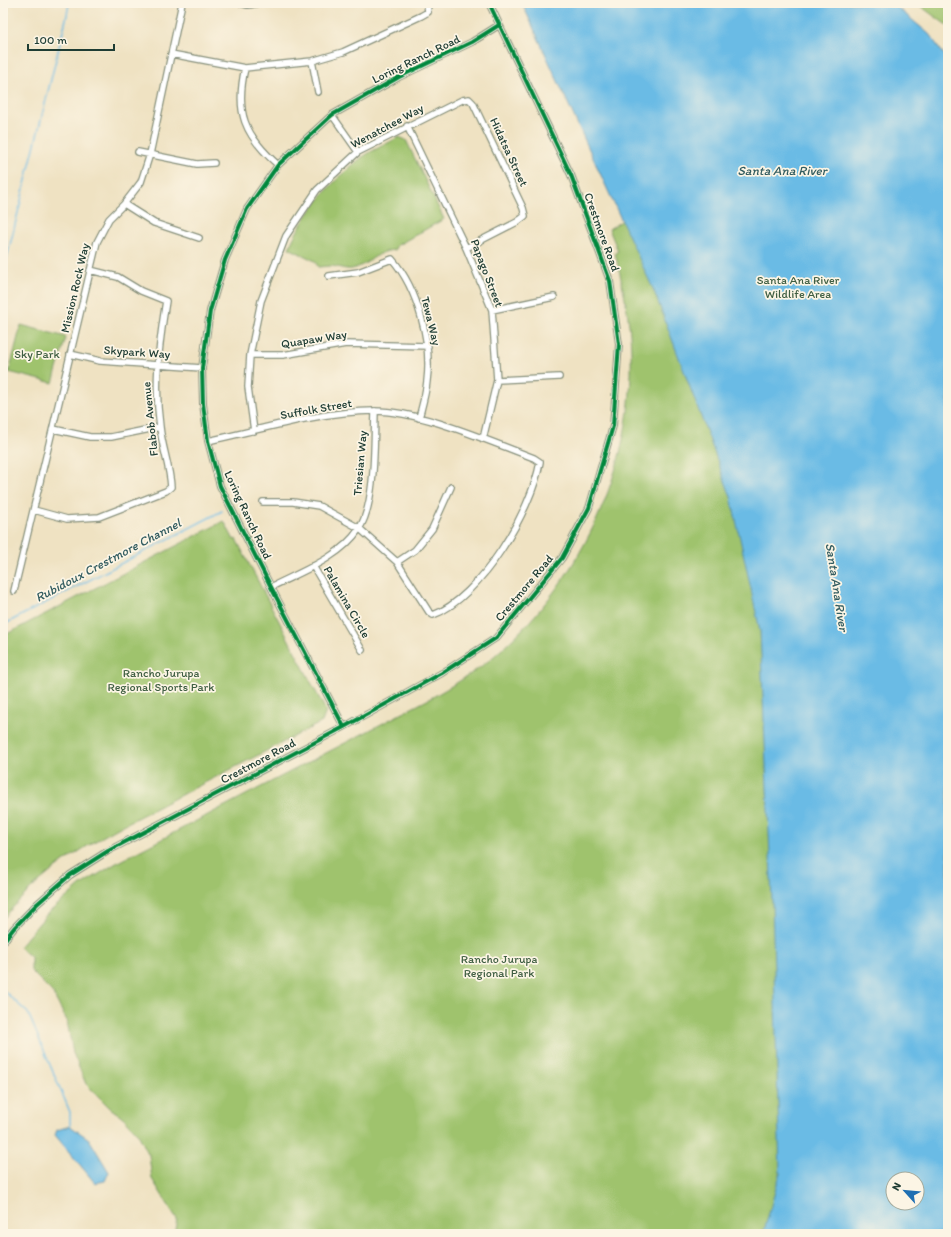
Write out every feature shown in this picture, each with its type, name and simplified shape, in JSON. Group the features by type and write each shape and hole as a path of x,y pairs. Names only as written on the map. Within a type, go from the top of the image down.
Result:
{"street":[{"name":"Mission Rock Way","path":"14,591 97,242 109,219 124,204 141,182 150,154 182,3"},
{"path":"240,3 260,3"},
{"path":"171,54 245,68 312,61 343,52 428,12 427,3"},
{"name":"Crestmore Road","path":"3,942 37,904 70,875 108,850 344,727 442,673 496,638 562,558 589,508 613,426 619,344 610,280 571,175 489,3"},
{"name":"Loring Ranch Road","path":"344,727 220,486 208,441 203,404 202,368 210,311 225,260 247,209 278,165 332,115 399,77 472,42 499,25"},
{"path":"312,61 318,92"},
{"path":"245,68 241,87 242,108 246,128 256,143 278,165"},
{"name":"Wenatchee Way","path":"254,431 248,387 250,355 262,301 286,236 317,190 358,152 407,126 462,100 469,99"},
{"name":"Hidatsa Street","path":"466,248 518,222 525,216 520,201 473,103 469,99"},
{"path":"332,115 358,152"},
{"name":"Papago Street","path":"407,126 466,248 492,310 497,380 483,439"},
{"path":"138,152 197,164 214,163"},
{"path":"124,204 154,224 199,238"},
{"name":"Tewa Way","path":"329,276 358,272 392,259 411,291 420,315 428,346 427,381 419,418"},
{"name":"Flabob Avenue","path":"34,510 67,518 99,517 166,491 171,487 156,396 156,365 166,301 141,291 118,277 90,270"},
{"path":"492,310 554,297"},
{"name":"Quapaw Way","path":"250,355 283,355 346,344 428,346"},
{"name":"Skypark Way","path":"70,354 100,361 202,368"},
{"path":"497,380 559,377"},
{"name":"Suffolk Street","path":"208,441 336,414 375,411 419,418 483,439 534,458 540,462 521,519 495,561 458,600 433,615 429,612 397,562"},
{"name":"Triesian Way","path":"271,587 313,566 339,550 359,528 371,491 375,411"},
{"path":"53,429 90,437 111,438 160,427"},
{"path":"263,502 293,502 319,506 359,528 397,562 415,550 432,529 451,487"},
{"name":"Palamina Circle","path":"313,566 362,650"}],"green space":[{"path":"916,3 948,3 948,26"},
{"name":"Rancho Jurupa Regional Park","path":"851,73 948,1234 174,1234 177,1219 152,1179 149,1155 137,1132 124,1118 110,1108 86,1084 73,1053 67,1021 52,992 31,971 31,957 19,947 47,914 81,885 118,862 431,698 466,677 487,662 520,632 549,598 574,562 595,523 611,482 623,439 630,395 631,351 626,302 615,253 618,251 609,229"},
{"path":"399,137 406,140 444,219 396,246 395,250 377,255 364,264 352,269 330,266 318,267 315,261 289,248 310,210 339,177 365,155"},
{"name":"Sky Park","path":"21,325 66,337 53,383 9,372"},
{"name":"Rancho Jurupa Regional Sports Park","path":"224,521 234,540 236,539 326,711 322,722 105,835 62,863 41,880 3,919 3,636"}],"water":[{"name":"Santa Ana River","path":"522,3 892,3 929,34 948,60 948,1234 763,1234 780,1174 772,901 760,631 731,497 654,291"},
{"path":"70,1126 89,1139 109,1172 105,1181 95,1183 55,1135 57,1130"}],"waterway":[{"name":"Rubidoux Crestmore Channel","path":"3,273 69,3"},
{"name":"Rubidoux Crestmore Channel","path":"3,625 222,511"},
{"name":"Rubidoux Crestmore Channel","path":"3,990 28,1013 70,1112 70,1126"}],"cycle path":[{"path":"3,942 37,904 70,875 108,851 344,727 442,673 496,638 562,558 589,508 613,426 619,344 610,281 571,175 489,3"},
{"path":"344,727 220,486 208,441 203,404 202,368 210,311 225,260 247,209 278,165 332,115 399,77 472,42 499,25"}],"park label":[{"name":"Santa Ana River Wildlife Area","path":"798,287"}]}
